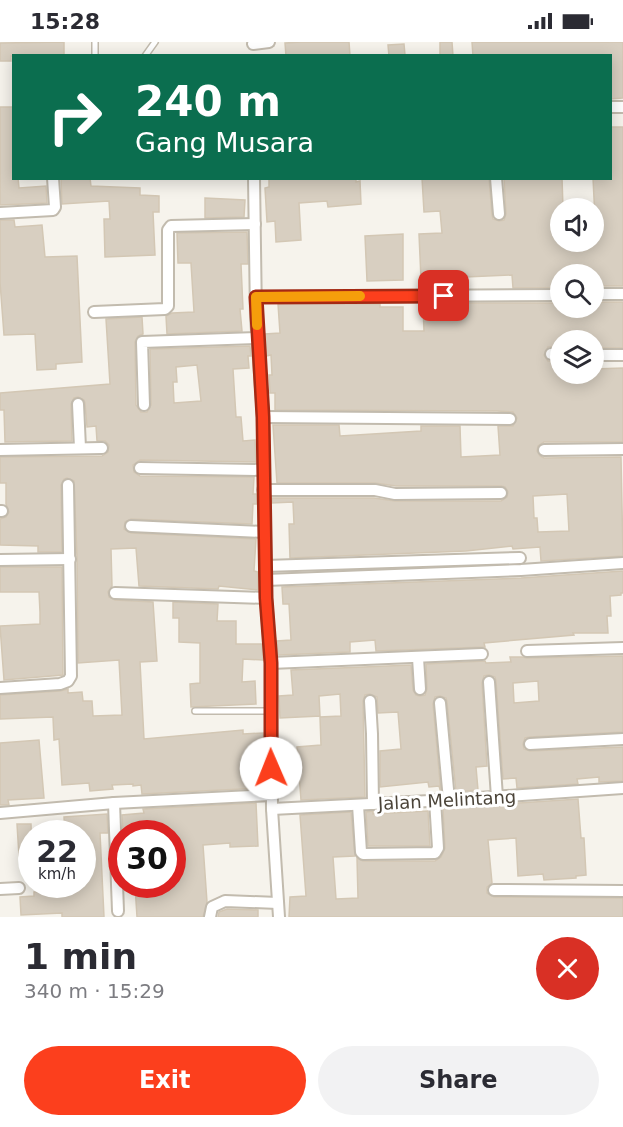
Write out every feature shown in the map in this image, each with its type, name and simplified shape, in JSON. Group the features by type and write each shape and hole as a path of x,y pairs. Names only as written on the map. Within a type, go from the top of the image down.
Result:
{"street":[{"path":"253,43 269,42"},
{"path":"0,213 53,210 55,207 53,180"},
{"path":"254,180 257,338 263,417 266,598 271,663 271,795 279,917"},
{"path":"496,180 499,214"},
{"path":"94,312 165,309 168,306 168,230 171,226 255,224"},
{"path":"604,294 623,294"},
{"path":"256,297 550,295"},
{"path":"144,405 142,342 257,338"},
{"path":"604,355 623,356"},
{"path":"78,404 81,448"},
{"path":"263,417 510,419"},
{"path":"0,450 102,448"},
{"path":"544,450 623,449"},
{"path":"140,468 263,470"},
{"path":"0,688 60,684 68,681 70,676 68,485"},
{"path":"263,490 375,490 395,494 501,493"},
{"path":"131,526 264,532"},
{"path":"265,566 520,558"},
{"path":"0,560 70,559"},
{"path":"266,580 521,570 623,563"},
{"path":"115,593 266,598"},
{"path":"527,651 623,648"},
{"path":"271,663 482,654"},
{"path":"418,658 420,689"},
{"path":"489,682 497,797"},
{"path":"370,701 373,804"},
{"path":"440,703 449,800"},
{"path":"530,744 623,739"},
{"name":"Jalan Melintang","path":"272,809 623,788"},
{"path":"0,813 114,803 271,795"},
{"path":"358,805 363,854 435,853 438,848 435,800"},
{"path":"114,803 118,911"},
{"path":"0,888 18,888"},
{"path":"494,890 623,891"},
{"path":"210,917 212,907 225,901 278,903"}],"lane":[{"path":"195,711 272,711"}],"building":[{"path":"64,42 64,54 12,54 11,61 0,61 0,43"},
{"path":"349,42 350,54 286,54 285,43"},
{"path":"440,42 452,42 453,54 440,54"},
{"path":"472,42 623,42 623,98 612,99 612,54 473,54"},
{"path":"404,44 405,54 389,54 388,45"},
{"path":"0,107 12,107 12,180 18,180 19,188 46,186 47,203 0,205"},
{"path":"612,127 623,127 623,286 604,286 604,264 550,264 550,288 513,288 512,275 421,279 419,234 442,233 440,211 424,212 422,180 489,180 492,215 493,219 499,221 504,220 506,214 504,180 562,180 563,198 550,198 550,252 604,252 604,198 594,198 593,180 612,180"},
{"path":"61,180 90,180 91,186 140,188 140,195 159,196 159,212 153,212 155,255 105,257 104,219 110,219 109,201 62,204"},
{"path":"269,180 356,180 356,182 360,181 361,204 328,207 327,201 299,203 301,240 276,242 275,221 267,222 265,188 269,187"},
{"path":"205,198 245,200 244,217 205,218"},
{"path":"0,220 14,220 15,227 42,225 45,257 77,256 82,362 56,364 56,369 37,370 35,334 4,335 0,282"},
{"path":"247,232 248,264 241,264 242,331 167,334 166,316 172,313 194,312 191,263 178,263 177,233"},
{"path":"403,234 403,280 367,281 365,236"},
{"path":"604,302 623,302 623,348 604,348 604,330 550,330 550,347 544,355 550,361 550,384 604,384 604,369 623,368 623,442 544,442 538,446 537,451 544,458 621,457 623,556 541,561 540,547 513,549 512,546 466,551 290,558 289,524 294,524 293,502 272,503 272,498 501,501 507,497 508,492 505,487 501,486 277,483 273,425 339,425 340,436 421,431 421,426 460,426 461,457 500,455 498,426 513,426 517,418 513,412 275,410 275,393 270,393 271,355 266,356 265,334 280,333 278,304 380,304 380,307 403,307 403,331 424,331 423,303 550,303 550,318 604,318","holes":["567,494 569,531 538,532 537,518 534,518 533,496"]},
{"path":"142,317 143,334 138,336 135,342 136,405 141,412 147,412 151,405 150,349 250,346 249,368 233,369 236,417 241,417 243,441 255,440 256,462 140,460 133,465 134,472 140,476 254,477 253,494 257,494 257,504 253,504 252,524 131,519 125,522 124,529 131,533 256,539 254,571 258,572 258,590 219,586 218,589 139,586 136,548 111,549 112,586 108,592 109,597 115,600 153,602 157,661 140,662 144,739 243,730 243,734 263,733 264,763 261,763 263,788 142,794 141,785 133,786 133,784 112,785 113,789 90,791 89,783 62,785 59,739 54,740 53,717 0,719 0,695 68,689 68,693 82,692 83,701 92,701 93,716 122,715 119,660 78,663 74,481 67,478 61,485 62,552 38,552 38,546 0,545 0,519 6,517 9,512 6,504 6,483 0,483 0,457 102,456 108,452 109,445 105,441 97,441 96,426 87,427 85,403 78,397 74,398 71,404 72,441 5,442 4,410 0,410 0,393 110,384 106,319","holes":["197,365 201,401 174,403 173,382 177,382 176,367"]},
{"path":"0,567 62,567 63,675 4,680 0,626 40,624 40,612 39,592 0,592"},
{"path":"623,571 623,593 610,596 611,616 607,616 608,633 573,633 574,635 484,643 485,647 376,651 375,640 350,642 350,652 278,655 277,641 291,640 289,604 283,604 282,587 521,578"},
{"path":"173,602 218,604 217,621 236,621 236,644 262,644 263,660 243,659 242,682 255,681 256,704 191,707 190,684 200,683 200,643 179,642 179,618 173,618"},
{"path":"623,656 623,732 530,737 525,738 523,744 524,749 530,751 623,747 623,781 599,782 599,777 577,779 578,784 517,788 516,778 503,779 496,681 495,677 489,675 484,676 482,683 487,766 476,767 478,790 456,792 447,702 446,698 440,696 435,697 433,704 441,793 439,786 429,787 428,782 380,787 380,751 401,749 398,712 378,713 377,697 370,694 365,695 363,701 365,797 301,800 297,747 321,745 320,717 341,716 340,694 319,696 320,716 280,718 279,696 293,695 291,670 411,665 413,690 416,695 420,696 425,695 427,689 426,664 511,662 510,657","holes":["538,681 539,701 514,703 513,683"]},
{"path":"39,740 44,798 8,800 9,805 0,805 0,743"},
{"path":"578,799 581,838 584,838 586,875 544,880 543,874 518,876 516,838 488,840 492,883 487,887 487,893 494,897 623,898 623,917 289,917 290,897 306,896 300,815 351,812 355,856 333,857 336,899 358,898 357,858 363,861 435,861 441,857 445,848 443,808"},
{"path":"256,803 258,846 230,847 230,843 203,845 207,902 203,917 137,917 136,898 186,898 186,820 122,820 122,815 144,813 143,809"},
{"path":"373,811 373,814 428,811 430,846 368,846 366,812"},
{"path":"107,814 108,833 100,833 104,917 62,917 62,913 21,915 20,898 96,898 96,820 64,820 64,817"},
{"path":"227,909 258,910 258,917 218,917 219,912"}],"slow traffic":[{"path":"257,325 256,297 360,296"}],"route":[{"path":"271,768 271,663 266,598 263,417 256,297 444,296"}]}
